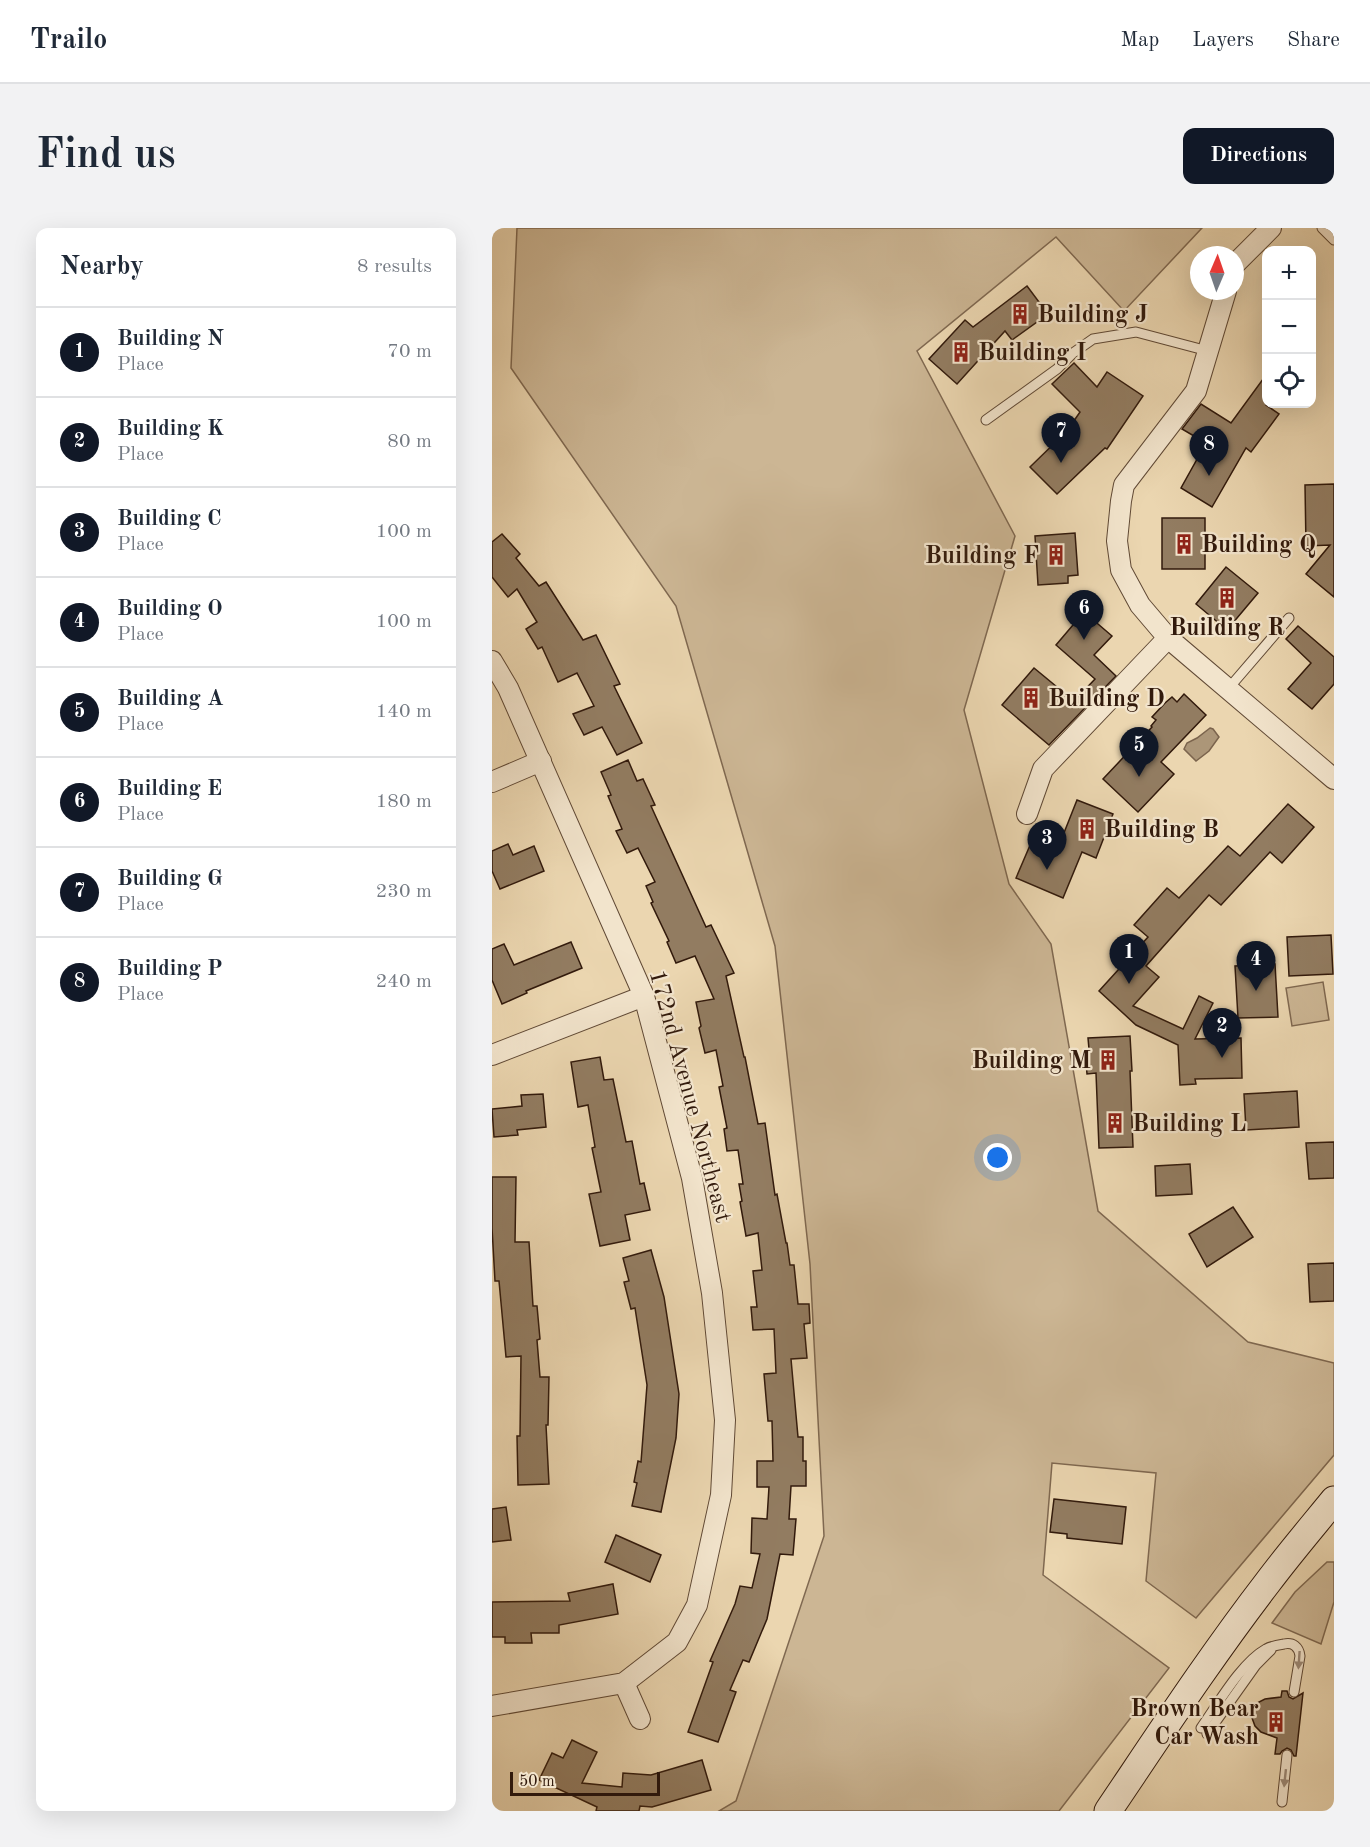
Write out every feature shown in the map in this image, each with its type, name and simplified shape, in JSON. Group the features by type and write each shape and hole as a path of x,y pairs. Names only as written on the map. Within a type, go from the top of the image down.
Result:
{"street":[{"path":"1244,255 1271,228"},
{"path":"1223,300 1196,391 1124,485 1117,541 1122,570 1140,605 1168,638 1334,779"},
{"path":"1027,814 1043,769 1168,638"},
{"name":"172nd Avenue Northeast","path":"492,661 508,688 644,996 692,1179 712,1293 725,1420 721,1495 697,1605 677,1642 624,1683 492,1706"},
{"path":"492,782 541,761"},
{"path":"492,1055 644,996"},
{"path":"1108,1811 1177,1708 1268,1581 1334,1500"},
{"path":"1268,1581 1312,1543 1331,1534"},
{"path":"624,1683 639,1719"}],"lane":[{"path":"1322,228 1334,240"},
{"path":"986,420 1057,369 1073,353 1094,339 1136,332 1209,351"},
{"path":"1228,689 1289,618"},
{"path":"1204,1731 1257,1665 1271,1651 1288,1643 1299,1650 1300,1656 1294,1692"},
{"path":"1282,1802 1287,1755"}],"shaded area":[{"path":"517,228 1202,228 1124,311 1056,237 917,351 1015,536 964,710 1009,884 1051,944 1098,1211 1248,1342 1334,1363 1334,1455 1196,1618 1146,1581 1156,1473 1052,1463 1043,1575 1169,1668 1059,1811 719,1811 736,1801 824,1536 810,1264 775,946 676,606 511,368"},
{"path":"1210,728 1219,737 1209,751 1196,761 1184,749 1187,743"},
{"path":"1323,982 1329,1020 1292,1026 1286,988"},
{"path":"1327,1562 1334,1562 1334,1602 1321,1644 1272,1623 1295,1592"}],"building":[{"path":"1027,286 1048,314 1012,340 1005,331 957,384 929,359 965,320 973,327"},
{"path":"1074,363 1097,387 1107,372 1143,396 1107,449 1105,448 1057,494 1030,467 1067,431 1080,412 1052,384"},
{"path":"1262,380 1262,408 1270,408 1279,414 1251,452 1246,448 1212,507 1181,488 1206,443 1182,429 1201,404 1231,423"},
{"path":"1334,484 1334,597 1306,574 1330,545 1306,546 1305,485"},
{"name":"Building Q","path":"1162,518 1205,518 1205,569 1162,569"},
{"name":"Building F","path":"1075,533 1078,575 1068,576 1068,583 1038,585 1035,536"},
{"path":"502,534 520,554 516,558 539,586 546,582 583,640 596,635 620,684 614,686 642,743 617,755 602,727 584,735 573,714 594,706 577,673 558,682 542,647 538,649 526,629 537,622 517,589 508,597 492,577 492,542"},
{"name":"Building R","path":"1226,567 1258,593 1227,630 1196,604"},
{"path":"1084,612 1112,636 1094,655 1116,676 1049,745 1002,705 1034,668 1074,701 1095,679 1056,645"},
{"path":"1298,626 1334,657 1334,684 1312,709 1288,689 1311,663 1286,639"},
{"path":"1184,694 1206,715 1161,762 1174,774 1138,812 1103,779 1152,727 1156,720 1152,717 1165,703 1172,697 1177,702"},
{"path":"628,760 637,781 643,779 655,805 651,806 706,927 711,925 734,973 726,976 758,1124 765,1123 775,1195 777,1194 790,1265 794,1265 798,1304 809,1304 810,1323 804,1324 807,1358 791,1359 798,1437 803,1437 803,1461 806,1461 806,1486 791,1486 789,1519 796,1519 793,1555 780,1554 767,1619 749,1662 743,1660 730,1690 736,1692 718,1742 688,1732 713,1662 710,1661 735,1604 740,1586 752,1588 760,1554 751,1553 752,1518 767,1519 769,1487 757,1487 757,1461 773,1461 772,1421 768,1421 764,1374 776,1373 774,1329 753,1330 751,1307 757,1307 753,1271 762,1270 758,1233 746,1236 740,1202 742,1201 739,1184 743,1184 738,1150 727,1151 724,1129 727,1128 719,1087 723,1086 716,1050 705,1053 699,1028 701,1026 696,1002 714,999 695,956 676,963 646,886 655,882 638,848 627,853 616,831 622,829 601,772"},
{"path":"1077,800 1113,814 1096,858 1082,852 1063,898 1016,878 1031,843 1056,853"},
{"path":"1288,804 1314,827 1282,863 1270,852 1221,905 1209,895 1146,966 1159,977 1133,1006 1183,1029 1199,996 1213,1003 1195,1039 1241,1038 1242,1078 1195,1079 1196,1084 1180,1085 1178,1045 1136,1025 1099,991 1148,937 1134,925 1167,888 1179,898 1228,846 1240,856"},
{"path":"508,844 513,855 534,846 544,871 500,889 492,871 492,851"},
{"path":"1331,935 1333,974 1289,976 1287,937"},
{"path":"571,942 582,968 526,991 527,993 502,1004 492,980 492,949 504,944 514,965"},
{"path":"1275,964 1278,1017 1238,1018 1235,966"},
{"path":"1130,1036 1133,1147 1099,1148 1096,1073 1087,1074 1085,1050 1089,1049 1088,1038"},
{"path":"600,1057 604,1080 613,1079 626,1142 632,1141 640,1184 644,1183 650,1210 625,1215 630,1240 600,1246 589,1194 601,1192 592,1148 595,1147 588,1105 578,1107 571,1062"},
{"path":"1297,1091 1299,1127 1246,1130 1244,1094"},
{"path":"543,1094 546,1127 517,1130 518,1135 494,1137 492,1109 522,1106 521,1095"},
{"path":"1334,1142 1334,1178 1309,1179 1306,1143"},
{"path":"1190,1164 1192,1194 1156,1196 1155,1166"},
{"path":"492,1177 516,1177 515,1242 529,1242 533,1306 537,1306 540,1339 537,1340 540,1377 549,1377 548,1425 546,1425 549,1484 518,1485 517,1436 520,1436 521,1356 506,1357 499,1281 495,1281"},
{"path":"1233,1207 1253,1237 1207,1267 1189,1234"},
{"path":"651,1250 664,1297 679,1394 676,1438 661,1512 632,1506 637,1483 634,1482 638,1461 641,1462 647,1385 635,1308 631,1309 624,1282 629,1281 623,1258"},
{"path":"1334,1263 1334,1301 1310,1302 1308,1264"},
{"path":"1054,1499 1126,1507 1122,1544 1067,1538 1067,1534 1050,1532"},
{"path":"506,1507 511,1540 492,1542 492,1509"},
{"path":"616,1535 661,1555 650,1582 605,1562"},
{"path":"613,1584 618,1614 559,1625 559,1633 531,1633 532,1643 505,1643 505,1637 492,1637 492,1602 570,1601 568,1593"},
{"name":"Brown Bear Car Wash","path":"1282,1691 1287,1691 1289,1697 1293,1699 1303,1693 1296,1756 1287,1748 1280,1754 1275,1754 1277,1738 1261,1732 1255,1726 1252,1718 1257,1703 1265,1699 1281,1697"},
{"path":"572,1740 597,1752 582,1783 622,1787 623,1773 651,1775 702,1760 711,1790 652,1807 640,1806 639,1811 596,1811 597,1807 539,1780 552,1753 563,1758"}],"place":[{"name":"Building J","path":"1020,314"},
{"name":"Building I","path":"961,352"},
{"name":"Building G","path":"1061,463"},
{"name":"Building P","path":"1209,476"},
{"name":"Building Q","path":"1184,544"},
{"name":"Building F","path":"1056,555"},
{"name":"Building R","path":"1227,598"},
{"name":"Building E","path":"1084,640"},
{"name":"Building D","path":"1031,698"},
{"name":"Building A","path":"1139,777"},
{"name":"Building B","path":"1087,829"},
{"name":"Building C","path":"1047,870"},
{"name":"Building N","path":"1129,984"},
{"name":"Building O","path":"1256,991"},
{"name":"Building K","path":"1222,1058"},
{"name":"Building M","path":"1108,1060"},
{"name":"Building L","path":"1115,1123"},
{"name":"Brown Bear Car Wash","path":"1276,1722"}]}
